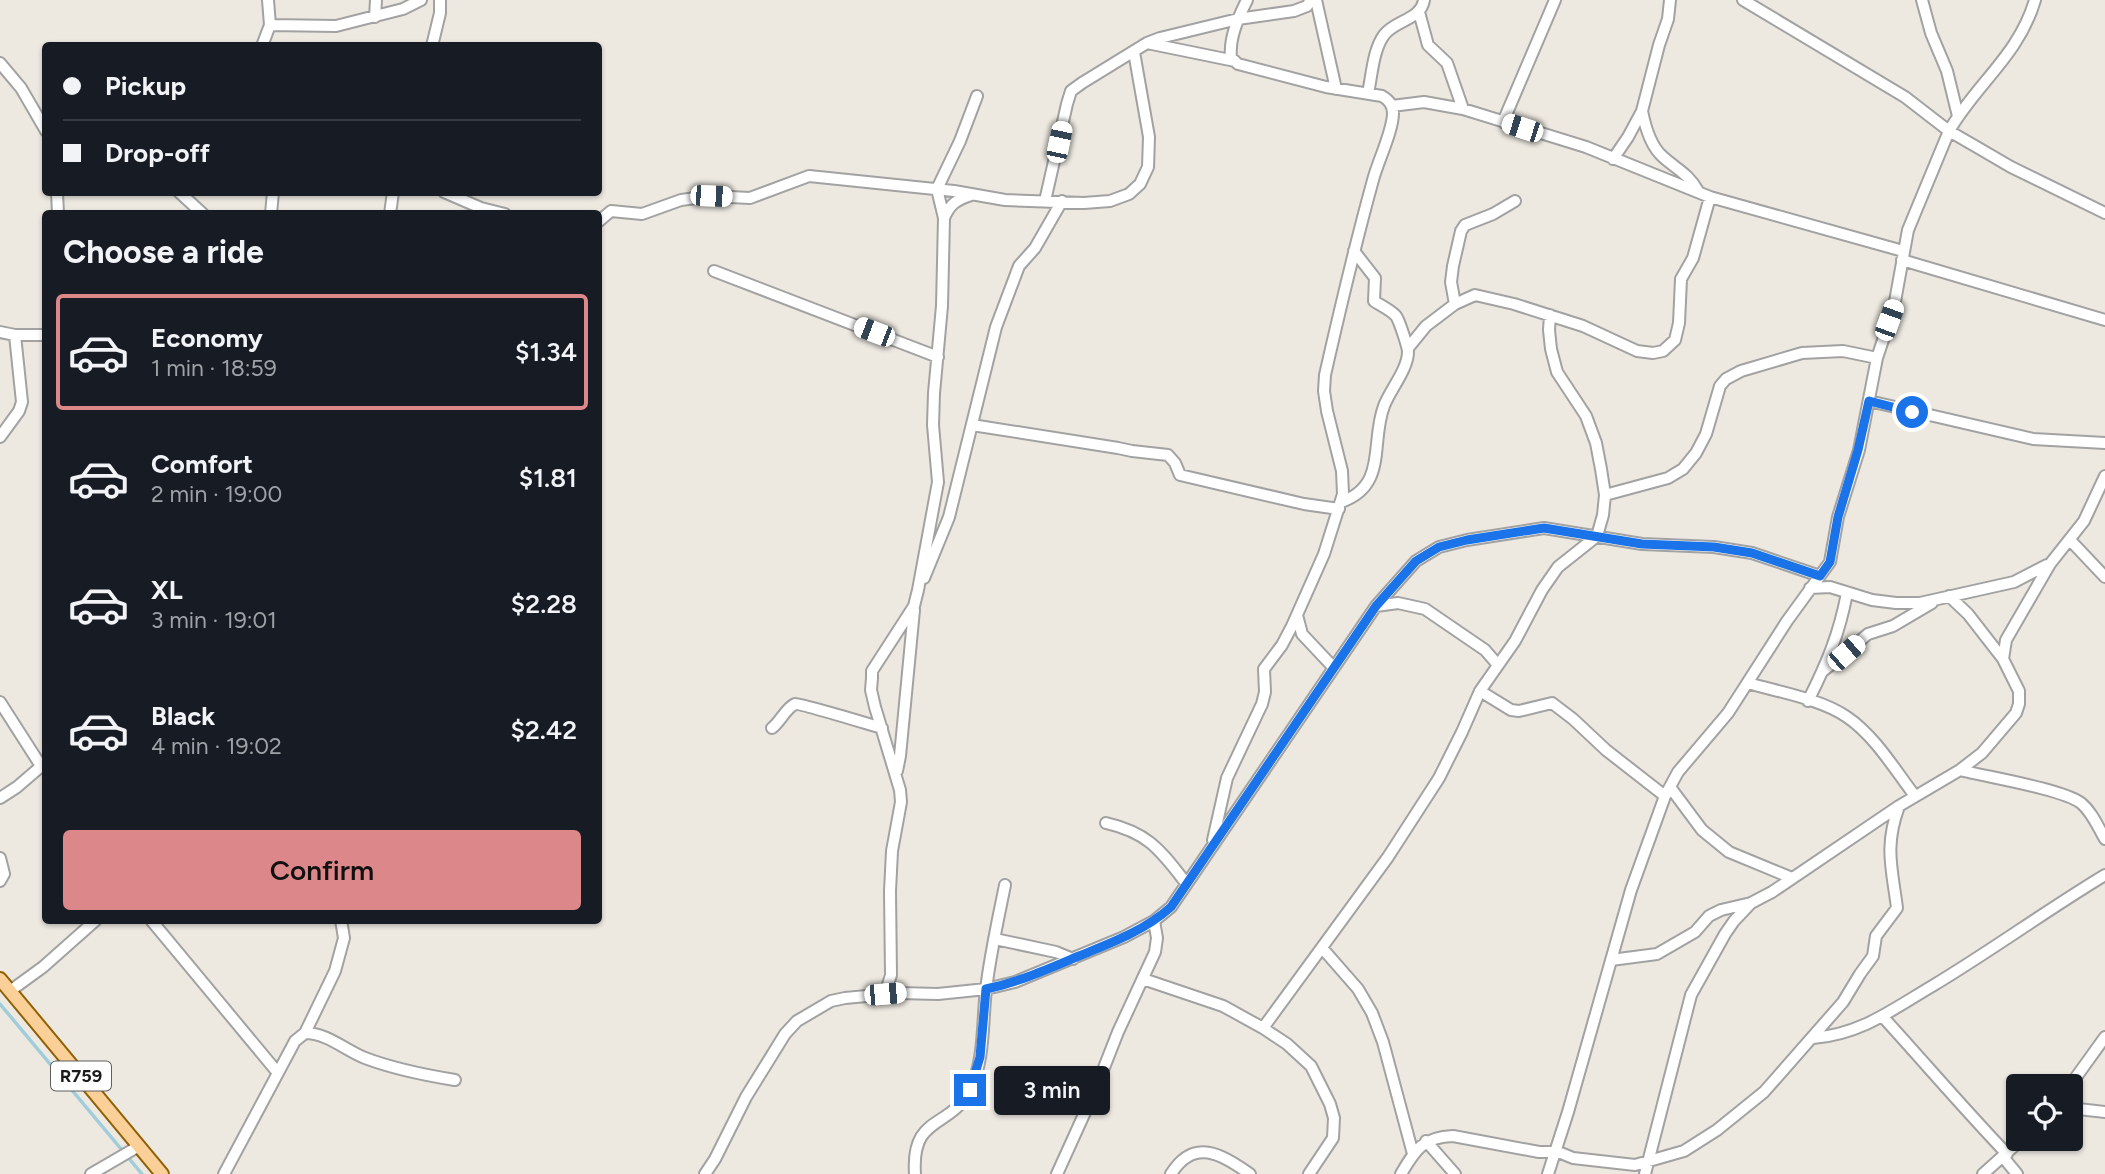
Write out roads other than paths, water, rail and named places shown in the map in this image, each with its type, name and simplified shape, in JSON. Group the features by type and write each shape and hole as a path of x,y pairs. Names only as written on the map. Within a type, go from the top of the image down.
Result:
{"main road":[{"name":"R759","path":"0,979 162,1174"}],"street":[{"path":"264,42 270,25 268,0"},
{"path":"375,17 376,0"},
{"path":"270,25 336,26 403,9 421,0"},
{"path":"433,42 440,13 440,0"},
{"path":"1235,61 1231,58 1233,40 1238,19 1247,0"},
{"path":"1045,201 1072,91 1147,43 1238,19 1294,11 1314,0 1336,89"},
{"path":"1424,0 1419,12 1428,45 1447,63 1463,108"},
{"path":"1503,122 1555,0"},
{"path":"1613,159 1642,111 1668,19 1670,0"},
{"path":"1743,0 1905,97 1950,131 2011,167 2105,213"},
{"path":"1922,0 1931,33 1947,71 1958,116"},
{"path":"1548,1174 1631,890 1668,791 1678,772 1728,713 1830,562 1838,517 1858,450 1877,358 1894,307 1908,230 1958,116 2013,48 2032,12 2035,0"},
{"path":"1368,93 1382,37 1394,26 1419,12"},
{"path":"1206,55 1219,53 1233,40"},
{"path":"1147,43 1235,61 1246,67 1336,89 1382,96 1392,106 1393,116 1354,251 1325,374 1324,391 1342,471 1343,494 1324,554 1297,615 1282,645 1264,669 1265,692 1262,704 1227,778 1212,846"},
{"path":"602,219 611,211 642,214 681,200 711,196 750,198 809,176 1005,200 1084,203 1110,201 1129,194 1140,184 1148,167 1149,137 1134,52"},
{"path":"0,63 41,112"},
{"path":"896,774 914,606 938,482 933,425 942,306 944,218 937,190 977,96"},
{"path":"1392,106 1424,102 1463,108 1586,147 1710,197 2105,320"},
{"path":"1642,111 1646,129 1660,154 1687,175 1698,191"},
{"path":"944,218 948,207 954,201 971,195"},
{"path":"183,196 199,210"},
{"path":"453,196 489,210"},
{"path":"1408,348 1426,326 1455,304 1469,296 1479,296 1583,326 1637,351 1663,351 1675,340 1679,323 1681,279 1693,258 1710,197"},
{"path":"918,590 948,517 996,327 1019,265 1035,248 1062,201"},
{"path":"1455,304 1451,282 1461,231 1465,225 1493,214 1515,201"},
{"path":"972,425 1118,447 1132,452 1168,455 1180,475 1304,504 1340,506 1354,498 1372,475 1384,405 1407,358 1408,348 1397,317 1374,302 1375,278 1354,251"},
{"path":"714,271 938,357"},
{"path":"1263,1028 1388,857 1438,778 1480,691 1529,618 1542,590 1558,567 1597,537 1605,495 1596,443 1586,415 1557,372 1551,349 1550,315"},
{"path":"0,332 42,335"},
{"path":"0,437 19,411 22,402 15,335"},
{"path":"1605,495 1668,478 1683,469 1706,434 1720,386 1726,379 1741,371 1802,353 1843,351 1877,358"},
{"path":"1869,401 2033,439 2105,443"},
{"path":"2003,659 2006,640 2050,564 2084,521 2105,476"},
{"path":"705,1174 746,1097 785,1034 797,1021 831,1001 899,993 938,995 1015,982 1154,922 1171,907 1376,606 1416,561 1439,547 1544,528 1642,544 1714,547 1752,553 1820,576"},
{"path":"2070,540 2105,577"},
{"path":"1810,588 1830,587 1872,600 1920,603 2014,582 2050,564"},
{"path":"1808,701 1823,671 1841,623 1847,593"},
{"path":"1645,1174 1690,995 1734,921 1751,903 1899,806 1960,770 1982,753 2016,713 2020,704 2020,691 2003,659 1968,614 1944,597"},
{"path":"1823,671 1868,634 1893,626 1944,597"},
{"path":"1376,606 1398,603 1425,609 1485,650 1498,665"},
{"path":"885,994 891,975 892,850 901,802 896,774 872,690 872,671 914,606"},
{"path":"1297,615 1302,634 1334,668"},
{"path":"1748,683 1808,701 1847,717 1867,734 1915,796"},
{"path":"1480,691 1511,710 1519,711 1552,703 1606,750 1668,791 1702,830 1729,852 1792,878"},
{"path":"0,702 42,764"},
{"path":"772,729 789,709 797,704 883,728"},
{"path":"0,798 42,766"},
{"path":"1960,770 2064,795 2081,803 2105,839"},
{"path":"1401,1174 1417,1149 1438,1136 1453,1136 1556,1152 1573,1158 1635,1165 1684,1151 1717,1130 1764,1092 1813,1038 1843,1002 1874,956 1876,936 1896,908 1889,865 1892,825 1899,806"},
{"path":"1106,823 1130,829 1154,844 1186,883"},
{"path":"0,858 4,874 0,881"},
{"path":"1813,1038 1836,1036 1868,1025 1986,953 2043,913 2105,875"},
{"path":"915,1174 914,1157 919,1139 925,1131 956,1108 970,1090 980,1057 986,989 1005,885"},
{"path":"1611,960 1657,954 1695,932 1709,916 1721,910 1751,903"},
{"path":"1060,1173 1118,1032 1155,952 1157,938 1154,922"},
{"path":"10,991 43,967 91,924"},
{"path":"154,924 278,1073"},
{"path":"224,1174 295,1041 305,1033 335,971 344,938 342,924"},
{"path":"995,940 1056,952 1073,959"},
{"path":"1323,949 1358,989 1372,1013 1383,1042 1413,1154"},
{"path":"891,975 899,993"},
{"path":"1143,979 1223,1006 1263,1028 1311,1066 1334,1118 1333,1138 1309,1174"},
{"path":"1882,1016 2005,1155 2017,1174"},
{"path":"305,1033 320,1035 364,1057 408,1072 455,1080"},
{"path":"2078,1074 2105,1037"},
{"path":"269,1060 285,1060"},
{"path":"2083,1109 2105,1112"},
{"path":"1426,1142 1455,1174"},
{"path":"91,1174 139,1146"},
{"path":"1983,1174 2009,1151"},
{"path":"1171,1174 1177,1164 1191,1153 1208,1152 1230,1160 1250,1174"}],"waterway":[{"path":"0,1004 142,1174"}]}
